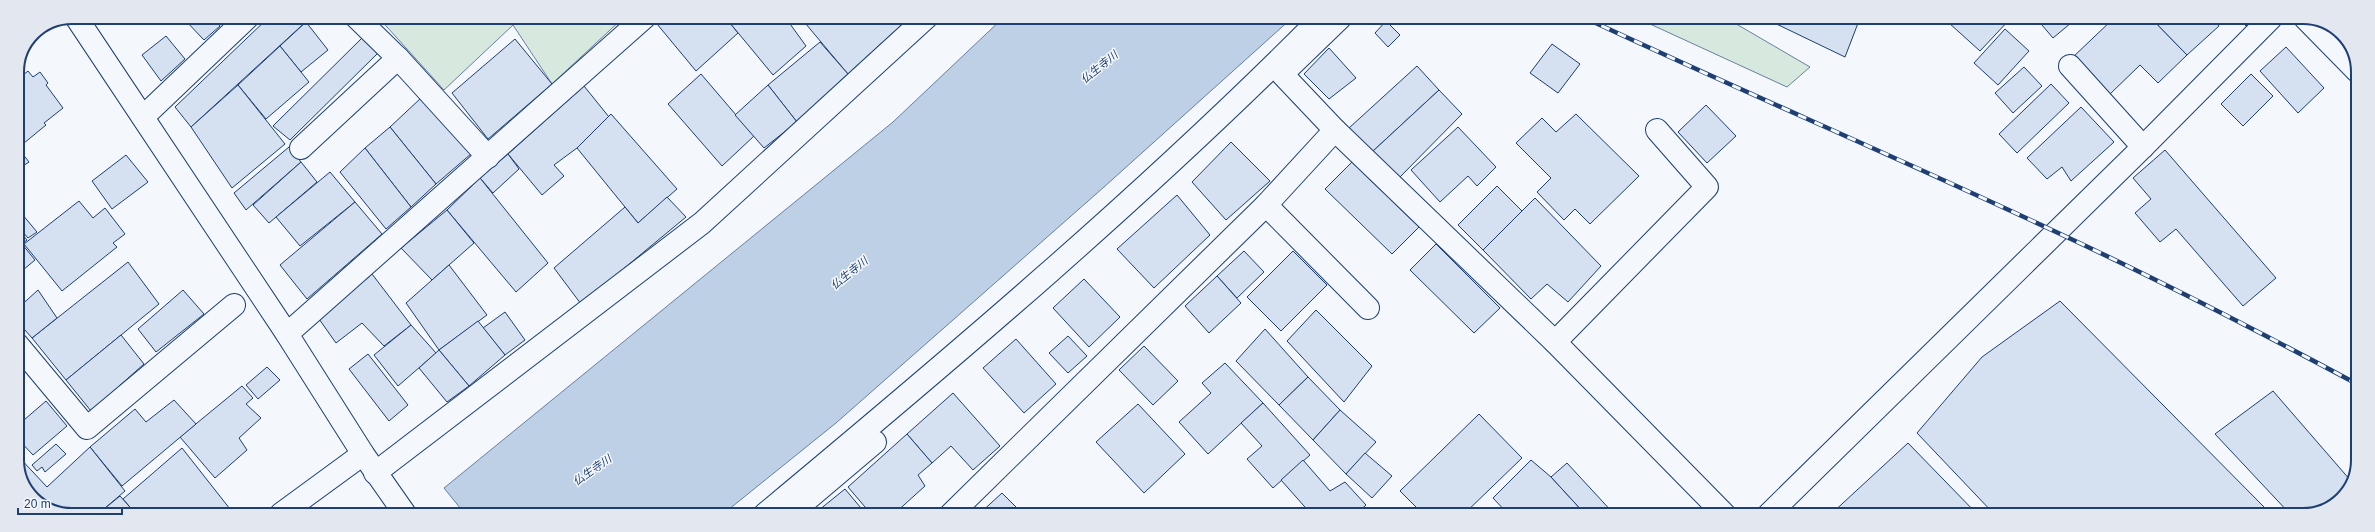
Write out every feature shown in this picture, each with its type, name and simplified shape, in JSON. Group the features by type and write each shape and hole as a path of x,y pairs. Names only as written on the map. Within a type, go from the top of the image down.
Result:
{"street":[{"path":"81,24 287,334 375,473 400,508"},
{"path":"143,117 241,24"},
{"path":"363,24 398,58 488,157"},
{"path":"287,334 637,24"},
{"path":"375,473 702,223 919,24"},
{"path":"772,508 1027,293 1275,64 1315,24"},
{"path":"797,508 1064,279 1334,24"},
{"path":"1775,508 2143,147 2265,24"},
{"path":"2312,25 2350,64"},
{"path":"301,148 398,58"},
{"path":"2070,66 2143,147"},
{"path":"1282,74 1335,130 1555,342 1718,508"},
{"path":"957,508 1266,205 1335,130"},
{"path":"1555,342 1707,187 1657,130"},
{"path":"1266,205 1368,308"},
{"path":"24,352 87,428 234,305"},
{"path":"289,508 363,454"}],"shaded area":[{"path":"384,24 616,24 552,84 513,25 444,90"},
{"path":"1650,24 1736,24 1810,67 1787,87"}],"water":[{"name":"仏生寺川","path":"997,24 1285,24 1104,187 836,423 730,508 460,508 444,488 893,122"}],"building":[{"path":"189,24 218,24 220,26 204,40"},
{"path":"262,24 303,24 191,127 175,107"},
{"path":"304,24 308,24 328,50 301,72 280,46"},
{"path":"657,24 731,24 738,33 696,71"},
{"path":"731,24 790,24 806,46 773,75"},
{"path":"806,24 903,24 848,74"},
{"path":"1383,24 1389,24 1400,35 1388,47 1375,33"},
{"path":"1776,24 1858,24 1845,57"},
{"path":"1950,24 2005,24 1980,51"},
{"path":"2041,24 2070,24 2053,38"},
{"path":"2108,24 2157,24 2187,55 2158,83 2140,65 2108,96 2072,58"},
{"path":"2157,24 2217,24 2219,26 2187,55"},
{"path":"2005,29 2029,51 1998,85 1974,63"},
{"path":"166,36 185,59 161,81 142,55"},
{"path":"364,36 379,52 290,140 273,126"},
{"path":"515,39 552,84 488,139 452,93"},
{"path":"820,42 848,74 797,122 768,85"},
{"path":"1552,44 1580,64 1558,93 1530,73"},
{"path":"280,46 309,82 266,119 238,85"},
{"path":"2286,47 2324,88 2298,113 2260,71"},
{"path":"1329,48 1356,78 1329,99 1304,74"},
{"path":"1417,66 1439,90 1372,152 1349,128"},
{"path":"2024,67 2042,86 2013,113 1995,93"},
{"path":"28,71 33,77 40,72 48,83 46,85 63,108 44,123 46,125 24,143 24,74"},
{"path":"701,74 754,136 722,166 668,104"},
{"path":"2251,74 2273,96 2243,126 2221,104"},
{"path":"2051,84 2069,103 2017,153 1999,134"},
{"path":"238,85 285,144 232,188 191,127"},
{"path":"768,85 797,122 764,148 735,115"},
{"path":"584,86 609,117 577,148 554,165 564,176 542,195 508,154"},
{"path":"1439,90 1462,114 1399,178 1372,152"},
{"path":"421,98 472,153 436,184 390,127"},
{"path":"1706,105 1736,136 1707,163 1678,132"},
{"path":"2081,107 2114,142 2071,181 2062,167 2047,179 2027,158"},
{"path":"611,114 677,189 638,223 577,148"},
{"path":"1576,114 1639,176 1590,224 1575,209 1564,220 1537,192 1551,178 1516,143 1542,118 1556,132"},
{"path":"390,127 436,184 411,207 365,148"},
{"path":"1458,127 1496,167 1477,186 1468,176 1440,202 1411,170"},
{"path":"1231,142 1270,181 1226,220 1192,182"},
{"path":"289,147 301,162 246,210 234,193"},
{"path":"365,148 411,207 386,229 340,172"},
{"path":"2165,150 2276,278 2243,306 2176,229 2160,242 2135,213 2151,199 2133,178"},
{"path":"508,154 519,169 493,193 480,178"},
{"path":"126,155 148,182 112,209 92,181"},
{"path":"24,156 29,162 24,165"},
{"path":"301,162 317,182 269,223 253,205"},
{"path":"1352,162 1419,227 1392,254 1325,189"},
{"path":"330,172 355,202 300,246 276,217"},
{"path":"480,178 548,263 516,292 447,210"},
{"path":"1497,186 1522,211 1483,250 1458,225"},
{"path":"1177,195 1210,235 1154,288 1117,249"},
{"path":"667,197 686,217 581,304 554,268 625,207 638,223"},
{"path":"1535,198 1601,266 1568,302 1547,284 1531,299 1483,250"},
{"path":"79,201 93,218 105,208 125,234 113,243 117,247 62,291 24,244"},
{"path":"355,202 382,234 307,299 280,265"},
{"path":"447,210 474,243 432,280 401,248"},
{"path":"24,216 37,232 28,238 24,233"},
{"path":"1436,244 1500,308 1474,333 1410,270"},
{"path":"24,246 35,260 24,269"},
{"path":"1244,251 1264,272 1237,298 1217,276"},
{"path":"1293,251 1327,285 1281,331 1247,297"},
{"path":"128,262 159,304 66,380 32,338"},
{"path":"449,265 487,315 439,350 406,303"},
{"path":"372,274 411,325 384,346 362,323 336,343 319,319"},
{"path":"1217,276 1241,303 1209,333 1185,306"},
{"path":"1084,279 1120,317 1089,347 1053,308"},
{"path":"38,290 57,318 32,338 24,329 24,303"},
{"path":"183,290 204,314 156,352 138,329"},
{"path":"2060,301 2265,508 1988,508 1917,433 1982,357"},
{"path":"1316,310 1372,366 1344,402 1287,341"},
{"path":"505,312 525,340 505,355 483,328"},
{"path":"478,321 505,355 469,386 439,350"},
{"path":"411,325 436,353 398,386 374,355"},
{"path":"1265,329 1308,377 1279,405 1236,361"},
{"path":"121,335 144,364 91,411 66,380"},
{"path":"1068,336 1087,356 1068,373 1049,353"},
{"path":"1016,339 1056,384 1024,413 983,368"},
{"path":"1144,346 1178,381 1153,405 1119,370"},
{"path":"439,350 469,386 447,402 419,368"},
{"path":"368,354 408,405 389,421 349,369"},
{"path":"1225,363 1263,403 1208,454 1179,422 1211,393 1202,383"},
{"path":"267,367 280,380 258,399 246,385"},
{"path":"1308,377 1340,410 1313,440 1279,405"},
{"path":"242,386 253,398 246,404 261,418 239,438 247,450 215,478 180,437"},
{"path":"2273,391 2347,477 2345,484 2335,496 2327,502 2312,507 2284,508 2215,434"},
{"path":"953,393 1000,446 973,470 951,446 932,463 907,434"},
{"path":"174,400 196,424 122,486 90,447 135,409 146,422"},
{"path":"46,401 67,426 33,455 24,445 24,420"},
{"path":"1263,403 1310,455 1273,488 1247,459 1262,446 1241,423"},
{"path":"1138,404 1185,454 1144,493 1096,442"},
{"path":"1340,410 1376,442 1346,474 1313,440"},
{"path":"1479,414 1522,458 1470,508 1417,508 1400,491"},
{"path":"907,434 932,463 918,475 925,486 901,508 866,508 848,487"},
{"path":"1908,443 1971,508 1838,508"},
{"path":"56,444 66,454 45,472 42,467 37,471 32,465"},
{"path":"90,447 125,491 105,508 63,507 48,502 36,492 28,478 24,462 47,487"},
{"path":"182,448 229,508 131,508 123,499"},
{"path":"1365,453 1392,476 1372,498 1346,474"},
{"path":"1303,460 1330,491 1345,482 1366,505 1363,508 1306,508 1281,480"},
{"path":"1531,460 1551,477 1580,508 1502,508 1493,498"},
{"path":"1567,463 1609,508 1580,508 1551,477"},
{"path":"845,489 861,508 821,508"},
{"path":"1002,493 1017,508 986,508"},
{"path":"120,496 131,508 105,508"}],"railway":[{"path":"1598,24 2093,249 2282,344 2351,381"}]}
